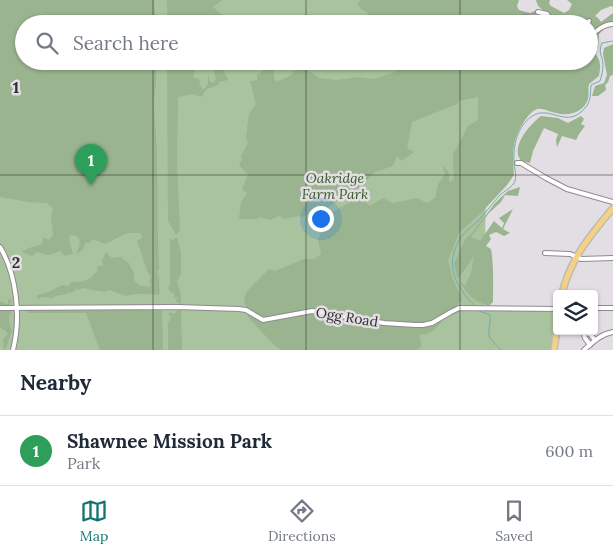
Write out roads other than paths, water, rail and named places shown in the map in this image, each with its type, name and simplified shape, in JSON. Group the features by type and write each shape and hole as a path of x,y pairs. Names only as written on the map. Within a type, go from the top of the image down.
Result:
{"main road":[{"path":"563,290 577,256 589,237 613,208"},
{"path":"554,350 556,335"}],"street":[{"path":"538,12 548,15"},
{"path":"598,30 613,24"},
{"path":"517,163 521,163 567,189 613,202"},
{"path":"0,246 9,264 17,308 17,328 13,350"},
{"path":"545,253 570,254 581,259 613,258"},
{"name":"Ogg Road","path":"0,308 178,307 239,309 246,310 263,320 312,311 384,323 415,325 432,323 456,309 464,308 553,309"},
{"path":"598,308 613,308"},
{"path":"584,350 594,340 604,334 613,332"},
{"path":"590,344 585,338 584,335 586,333 594,340"}],"waterway":[{"path":"475,306 464,294 456,280 452,265 455,249 460,238 479,220 499,196 514,183 516,176 514,150 522,126 537,114 544,113 568,117 575,116 581,112 587,106 591,85 601,79 603,61 600,52 602,43 613,41"},
{"path":"478,309 489,314 489,335 501,350"}],"place":[{"name":"Shawnee Mission Park","path":"91,185"}],"park label":[{"name":"Oakridge Farm Park","path":"335,186"}]}
